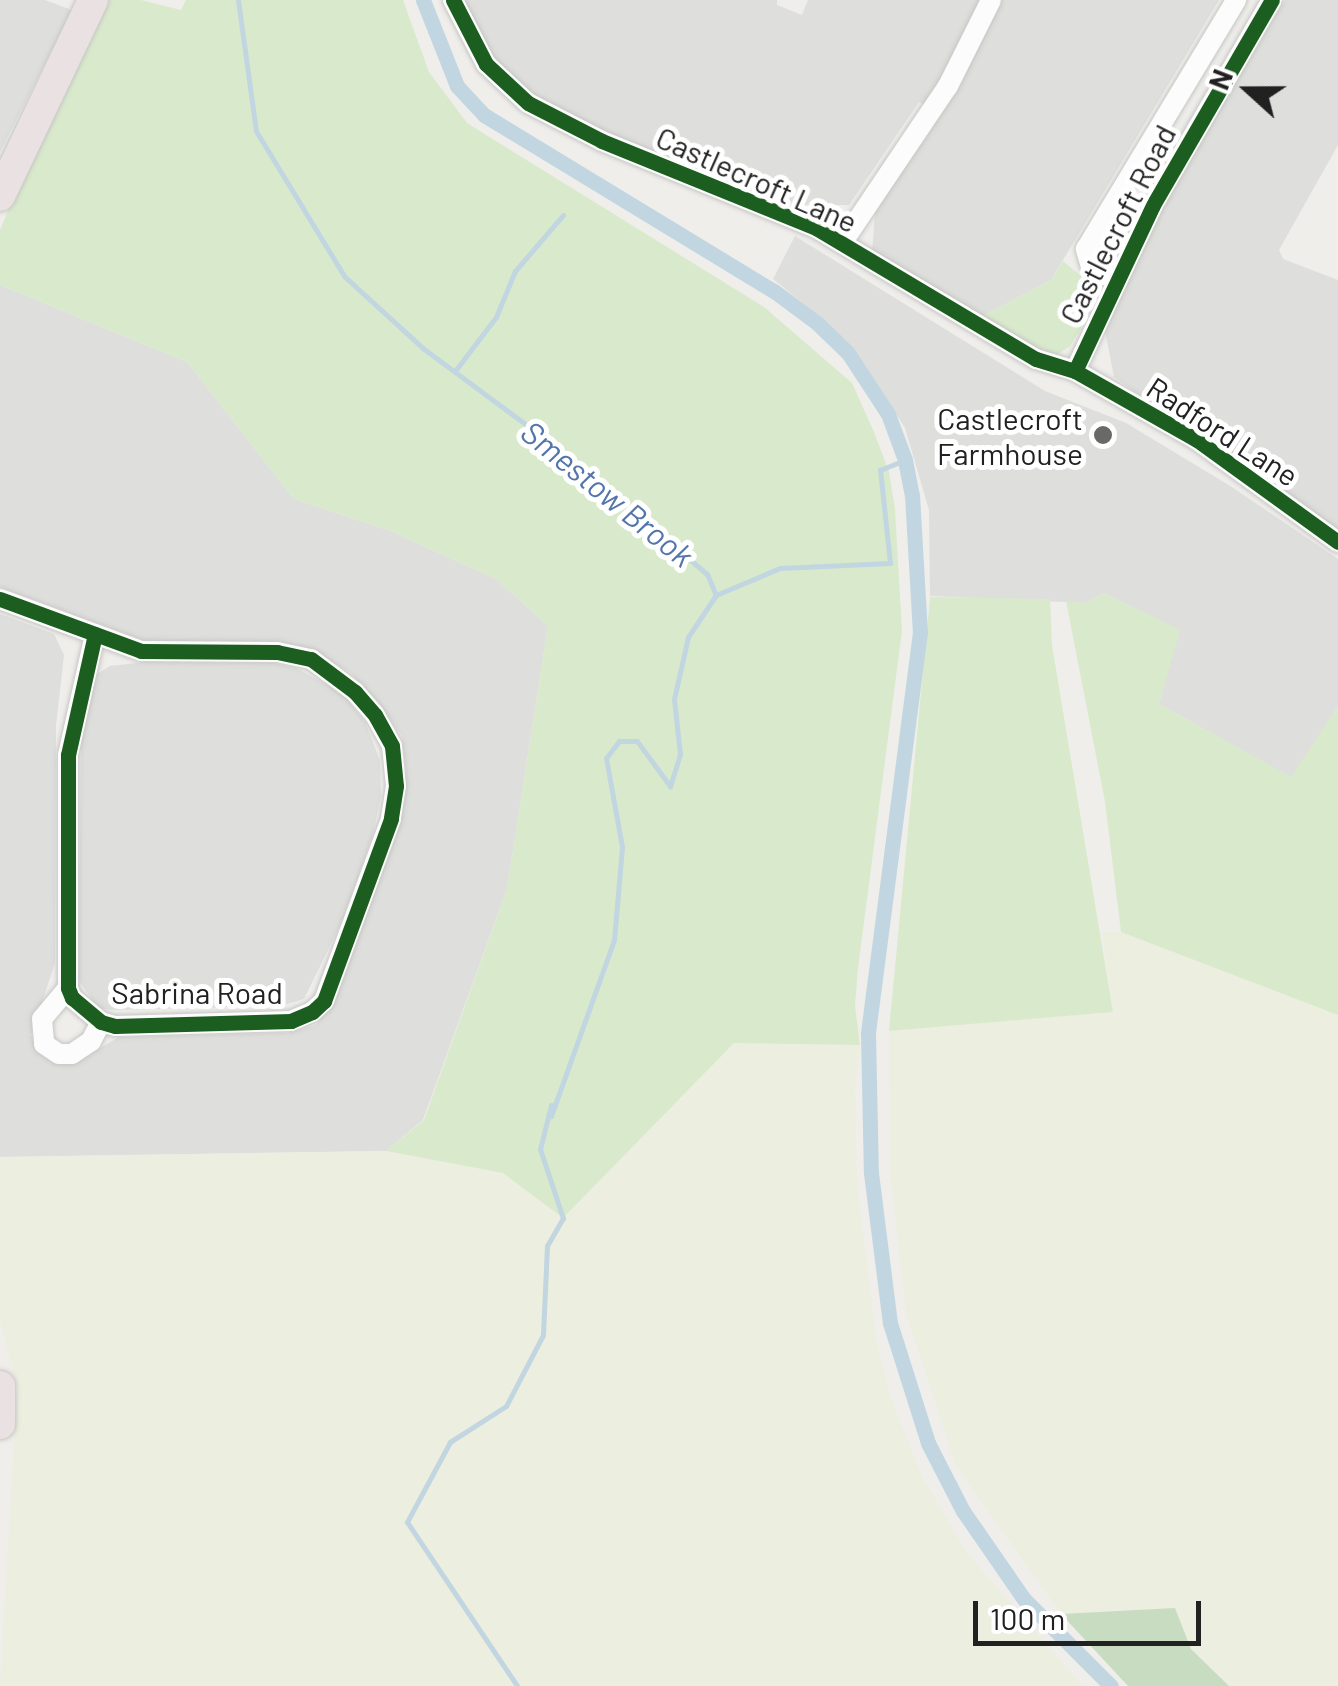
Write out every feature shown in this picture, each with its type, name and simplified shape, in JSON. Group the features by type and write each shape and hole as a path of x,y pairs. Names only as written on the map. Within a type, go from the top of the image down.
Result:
{"highway":[{"path":"0,196 93,0"},
{"path":"0,1386 0,1424"}],"street":[{"name":"Castlecroft Lane","path":"452,0 486,64 528,103 602,141 791,216 1036,359 1075,371"},
{"path":"842,243 948,86 991,0"},
{"name":"Castlecroft Road","path":"1114,280 1086,262 1086,249 1236,0"},
{"name":"Castlecroft Road","path":"1075,371 1114,280 1272,0"},
{"name":"Radford Lane","path":"1075,371 1196,440 1338,542"},
{"name":"Sabrina Road","path":"0,599 157,653 276,652 311,659 355,692 375,715 392,746 396,786 391,820 324,1002 312,1012 291,1021 125,1026 101,1022 76,1002 68,988 68,755 95,634"},
{"name":"Sabrina Road","path":"68,988 42,1019 44,1044 58,1054 72,1054 91,1041 101,1022"}],"shaded area":[{"path":"0,0 45,0 72,10 0,152"},
{"path":"458,0 777,0 777,5 802,15 808,0 1219,0 1051,280 981,317 872,253 875,213 938,110 919,102 849,205 793,205 693,173 550,110 504,75"},
{"path":"1285,0 1338,0 1338,145 1279,250 1283,259 1338,280 1338,530 1114,377 1104,326 1178,177"},
{"path":"795,236 1045,391 1126,423 1232,487 1338,559 1338,706 1292,778 1159,704 1179,630 1104,593 1086,603 930,596 929,510 905,428 866,367 826,322 773,279"},
{"path":"0,285 187,362 294,499 391,531 496,579 548,626 507,889 423,1120 386,1151 0,1157 0,614 54,634 64,655 56,725 55,963 31,1035 40,1054 51,1062 74,1063 119,1037 289,1033 316,1025 331,1005 398,830 406,771 402,736 377,701 350,672 302,646 149,642 0,587"},
{"path":"146,662 274,663 298,669 342,693 366,724 380,761 381,796 373,834 344,917 304,999 280,1006 111,1010 98,1008 79,981 81,725 92,677 110,666"},
{"path":"1102,932 1121,932 1338,1015 1338,1686 1229,1686 1191,1649 1174,1608 1061,1614 956,1466 906,1314 890,1171 889,1031 1113,1012"},
{"path":"734,1043 860,1045 855,1089 857,1184 877,1344 890,1396 922,1476 967,1553 1083,1686 0,1686 17,1388 0,1319 0,1157 386,1151 503,1173 564,1217"}],"green space":[{"path":"103,0 141,0 181,10 186,0 403,0 429,72 467,123 764,307 852,383 874,432 889,472 895,509 902,631 858,968 855,1005 860,1045 734,1043 563,1218 503,1173 386,1151 424,1120 507,889 548,626 496,579 391,531 294,499 187,362 0,285 0,230 47,116"},
{"path":"1063,261 1087,281 1091,301 1082,327 1070,346 1057,355 1026,346 981,317 1051,280"},
{"path":"1104,593 1180,630 1159,704 1291,777 1338,706 1338,1015 1121,932 1105,802 1066,601 1086,603"},
{"path":"930,597 1050,599 1052,645 1113,1012 889,1031"},
{"path":"1175,1608 1191,1649 1229,1686 1128,1686 1061,1614"}],"waterway":[{"name":"Smestow Brook","path":"238,0 256,131 344,276 424,349 563,452 707,574 716,595 688,637 674,699 680,754 670,786 637,741 619,741 606,758 622,847 614,940 551,1116 551,1105 540,1149 563,1218 547,1246 543,1335 506,1406 450,1442 407,1522 517,1686"},
{"path":"423,0 457,86 484,115 774,291 817,323 848,353 888,414 905,460 912,495 920,632 868,1034 871,1173 890,1323 928,1443 963,1511 1024,1599 1111,1686"},
{"path":"455,371 496,317 515,271 563,215"},
{"path":"716,595 780,568 890,563 880,470 905,460"}],"cycle path":[{"path":"453,0 486,64 528,103 602,141 816,228 1036,359 1075,371 1197,440 1338,542"},
{"path":"1075,371 1153,205 1272,0"},
{"path":"0,599 141,651 277,652 311,659 355,692 375,715 392,746 396,786 391,819 324,1001 312,1012 291,1021 115,1026 101,1022 72,998 68,988 68,755 95,634"}],"place":[{"name":"Castlecroft Farmhouse","path":"1103,435"}]}
